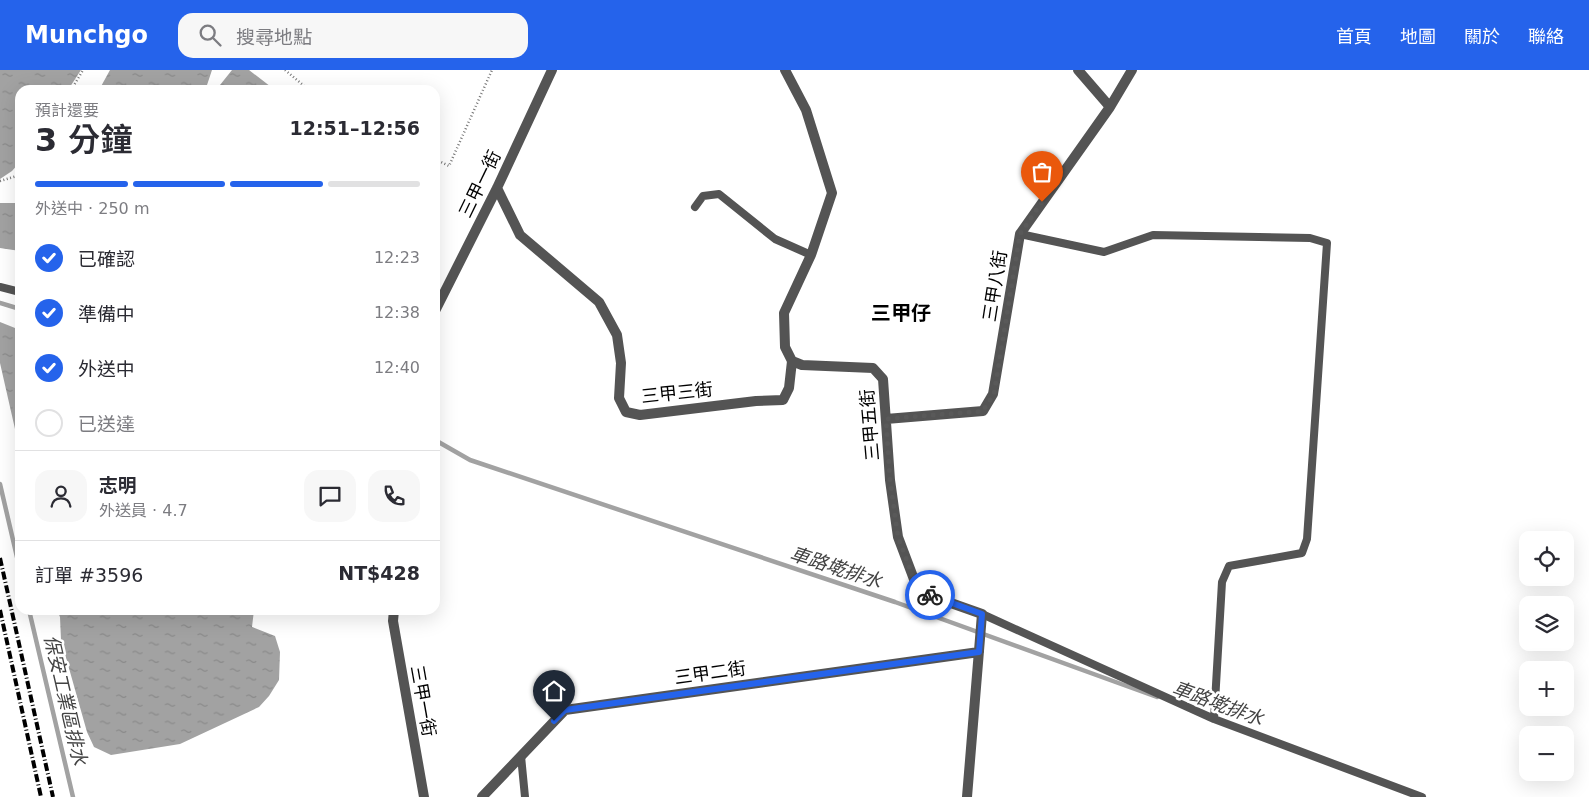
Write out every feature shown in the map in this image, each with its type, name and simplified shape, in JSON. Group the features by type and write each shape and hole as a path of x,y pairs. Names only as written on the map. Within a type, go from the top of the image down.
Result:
{"street":[{"name":"三甲一街","path":"440,301 497,188 552,70"},
{"path":"785,70 806,110 832,193 811,255 784,313 785,347 792,361"},
{"path":"1078,70 1110,107"},
{"name":"三甲八街","path":"886,419 983,411 994,394 1020,234 1110,107 1132,70"},
{"name":"三甲三街","path":"497,188 520,235 599,302 616,335 621,363 620,398 626,412 640,415 756,400 782,400 789,388 792,361"},
{"name":"三甲五街","path":"792,361 802,365 873,368 883,379 890,480 898,537 915,582 931,596 982,614"},
{"path":"967,797 982,614"},
{"name":"三甲一街","path":"394,615 393,621 424,797"},
{"name":"三甲二街","path":"482,797 565,710 979,652"}],"lane":[{"path":"695,207 703,196 719,194 775,239 811,255"},
{"path":"1020,234 1104,252 1153,235 1310,238 1328,243 1307,539 1302,552 1229,566 1222,582 1214,719"},
{"path":"0,287 15,291"},
{"path":"982,614 1214,719 1422,797"},
{"path":"522,756 525,797"}],"path":[{"path":"74,85 83,70"},
{"path":"285,70 303,85"},
{"path":"440,162 448,166 492,70"},
{"path":"0,181 15,177"}],"water":[{"path":"0,70 81,70 71,85 15,85 15,168 0,179"},
{"path":"110,70 212,70 207,85 102,85"},
{"path":"232,70 249,70 268,85 220,85"},
{"path":"0,203 15,203 15,250 0,248"},
{"path":"0,322 15,328 15,429 0,363"},
{"path":"59,615 253,615 252,627 275,636 280,652 279,680 259,707 180,744 111,755 94,747 87,732 61,640"}],"waterway":[{"name":"車路墘排水","path":"0,303 15,308"},
{"name":"車路墘排水","path":"440,443 470,460 895,602 1157,697"},
{"name":"保安工業區排水","path":"0,484 15,548"},
{"name":"保安工業區排水","path":"30,615 73,797"}],"railway":[{"path":"0,558 53,797"},
{"path":"0,610 41,797"}],"way so far":[{"path":"930,595 915,582 898,537 890,480 886,419 983,411 994,394 1020,234 1042,202"}],"district":[{"name":"三甲仔","path":"901,313"}],"route":[{"path":"554,721 565,710 979,652 982,614 930,595"}]}
